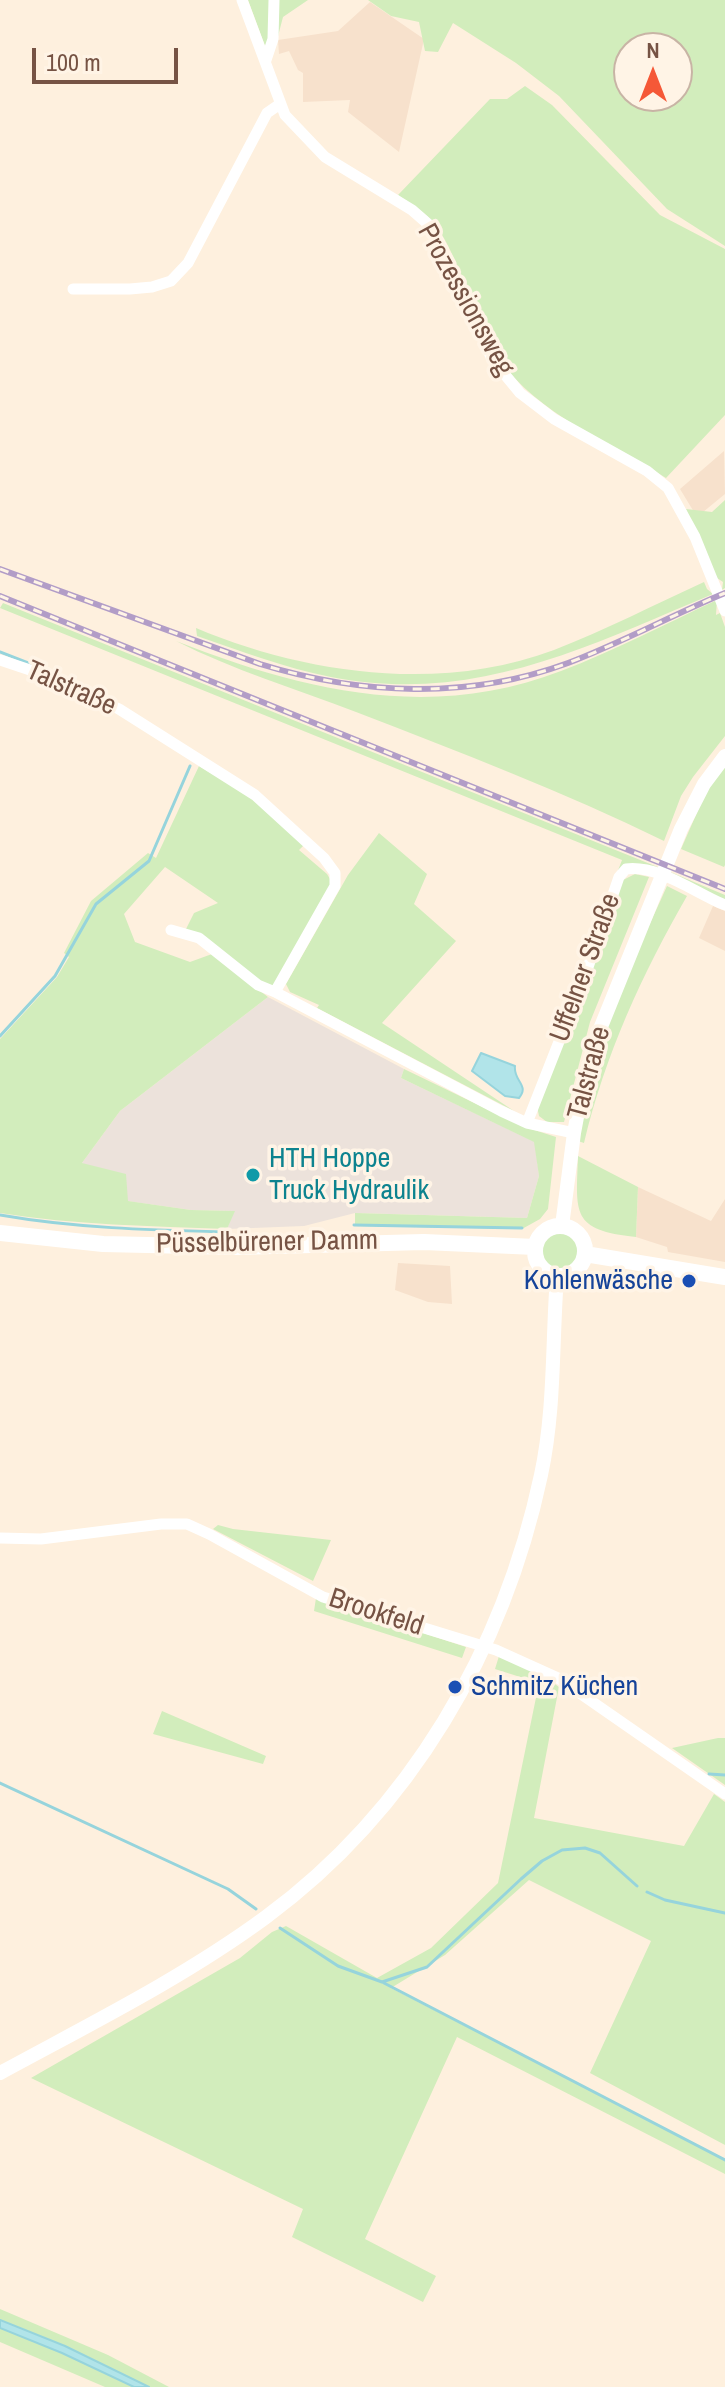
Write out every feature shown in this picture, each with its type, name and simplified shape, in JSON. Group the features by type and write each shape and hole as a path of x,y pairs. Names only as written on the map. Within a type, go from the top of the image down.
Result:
{"main road":[{"path":"562,1226 576,1233 585,1254 572,1273 557,1276 549,1274 537,1263 535,1247 548,1229 562,1226"},
{"name":"Püsselbürener Damm","path":"0,1233 103,1244 236,1247 424,1242 535,1247"},
{"path":"585,1254 725,1277"}],"street":[{"name":"Prozessionsweg","path":"242,0 285,115 325,157 412,210 428,224 492,359 520,393 554,419 647,471 668,488 695,537 725,611"},
{"path":"266,60 273,39 274,0"},
{"path":"73,289 130,289 171,281 188,263 267,113 280,104"},
{"name":"Talstraße","path":"0,660 51,677 119,709 255,795 324,858 335,873 335,886 275,992"},
{"name":"Talstraße","path":"171,930 199,938 258,985 527,1123 574,1133 583,1085 598,1034 651,900 704,784 725,756"},
{"name":"Uffelner Straße","path":"527,1123 586,973 619,877 626,869 644,870 725,905"},
{"path":"562,1226 574,1133"},
{"path":"0,2073 177,1975 267,1916 350,1845 418,1762 454,1708 485,1647 506,1600 523,1550 542,1473 552,1397 557,1276"},
{"name":"Brookfeld","path":"0,1538 41,1539 161,1524 187,1524 323,1597 485,1647 558,1678 725,1794"}],"shaded area":[{"path":"370,2 424,39 399,152 348,112 350,100 303,102 303,73 298,70 289,51 279,54 278,40 338,31"},
{"path":"724,451 725,494 697,517 680,489"},
{"path":"713,906 725,911 725,951 699,938"},
{"path":"268,997 404,1069 401,1078 535,1142 539,1176 527,1218 355,1213 304,1226 227,1229 234,1211 191,1210 127,1201 82,1163 120,1111"},
{"path":"638,1187 711,1221 725,1199 725,1262 668,1252 667,1247 636,1237"},
{"path":"398,1263 450,1266 452,1304 428,1302 395,1290"}],"green space":[{"path":"248,0 308,0 283,17 277,40 265,46"},
{"path":"368,0 725,0 725,246 667,209 559,96 516,63 453,23 438,52 425,51 419,22 391,16"},
{"path":"525,86 552,105 660,215 725,249 725,415 666,478 554,412 515,378 488,343 442,235 428,217 398,195 490,99 507,99"},
{"path":"725,500 725,588 722,590 723,582 717,578 686,509 712,512"},
{"path":"704,582 713,594 574,651 481,677 433,683 383,684 331,677 263,659 197,636 196,628 238,644 327,667 419,674 465,671 510,663 554,650"},
{"path":"717,600 716,615 720,613 725,627 725,736 681,796 664,841 512,773 242,670 176,641 270,674 318,685 366,694 414,697 463,695 512,686 561,671"},
{"path":"3,603 675,874 725,895 725,902 642,867 617,873 622,860 0,608"},
{"path":"725,765 724,867 681,849 706,792"},
{"path":"199,766 251,797 304,845 299,850 327,874 333,884 273,986 261,982 185,931 194,913 218,903 165,867 124,914 135,942 190,962 212,954 268,997 120,1111 82,1163 126,1174 128,1201 191,1210 235,1211 227,1229 85,1223 0,1213 0,1039 57,977 69,957 64,953 91,901 148,853 156,858"},
{"path":"379,833 427,874 414,904 456,941 382,1023 514,1111 317,1008 319,1005 290,992 286,984 348,875"},
{"path":"635,874 649,877 590,1022 564,1122 547,1122 539,1116 537,1106 621,881"},
{"path":"667,886 687,896 626,1016 584,1143 578,1141 583,1108 601,1042 625,979"},
{"path":"404,1069 522,1126 556,1137 548,1209 540,1219 522,1229 355,1226 355,1213 527,1218 539,1176 534,1142 401,1078"},
{"path":"578,1156 638,1187 636,1237 599,1230 582,1216 577,1192"},
{"path":"560,1233 572,1239 578,1251 572,1263 560,1269 548,1263 542,1251 548,1239"},
{"path":"218,1525 331,1540 313,1581 213,1529"},
{"path":"316,1598 466,1647 462,1658 314,1611"},
{"path":"499,1656 541,1674 559,1687 534,1818 684,1846 714,1794 725,1802 725,2145 590,2073 651,1941 529,1880 445,1955 391,1988 725,2159 725,2174 457,2037 365,2239 436,2276 423,2302 292,2237 303,2209 31,2078 240,1958 272,1932 286,1926 377,1978 431,1948 498,1883 539,1683 495,1669"},
{"path":"162,1711 266,1756 263,1764 153,1734"},
{"path":"725,1738 725,1785 672,1748"},
{"path":"0,2309 108,2355 169,2387 149,2387 65,2346 0,2320"},
{"path":"0,2328 134,2387 105,2387 0,2342"}],"water":[{"path":"481,1053 515,1066 523,1090 519,1098 505,1096 472,1071"},
{"path":"0,2320 65,2346 149,2387 134,2387 0,2328"}],"waterway":[{"path":"0,652 41,668"},
{"path":"56,674 107,697"},
{"path":"0,1036 55,976 96,904 149,861 190,766"},
{"path":"0,1215 84,1226 224,1232"},
{"path":"354,1225 522,1228"},
{"path":"709,1774 725,1775"},
{"path":"0,1783 228,1889 256,1909"},
{"path":"280,1928 338,1966 382,1982 427,1967 521,1879 542,1861 562,1850 585,1848 600,1853 637,1886"},
{"path":"647,1892 665,1900 725,1913"},
{"path":"384,1983 725,2160"}],"railway":[{"path":"0,569 260,664 337,682 414,689 453,688 530,675 588,655 725,593"},
{"path":"0,596 725,889"}],"place":[{"name":"HTH Hoppe Truck Hydraulik","path":"253,1175"},
{"name":"Kohlenwäsche","path":"689,1281"},
{"name":"Schmitz Küchen","path":"455,1687"}]}
